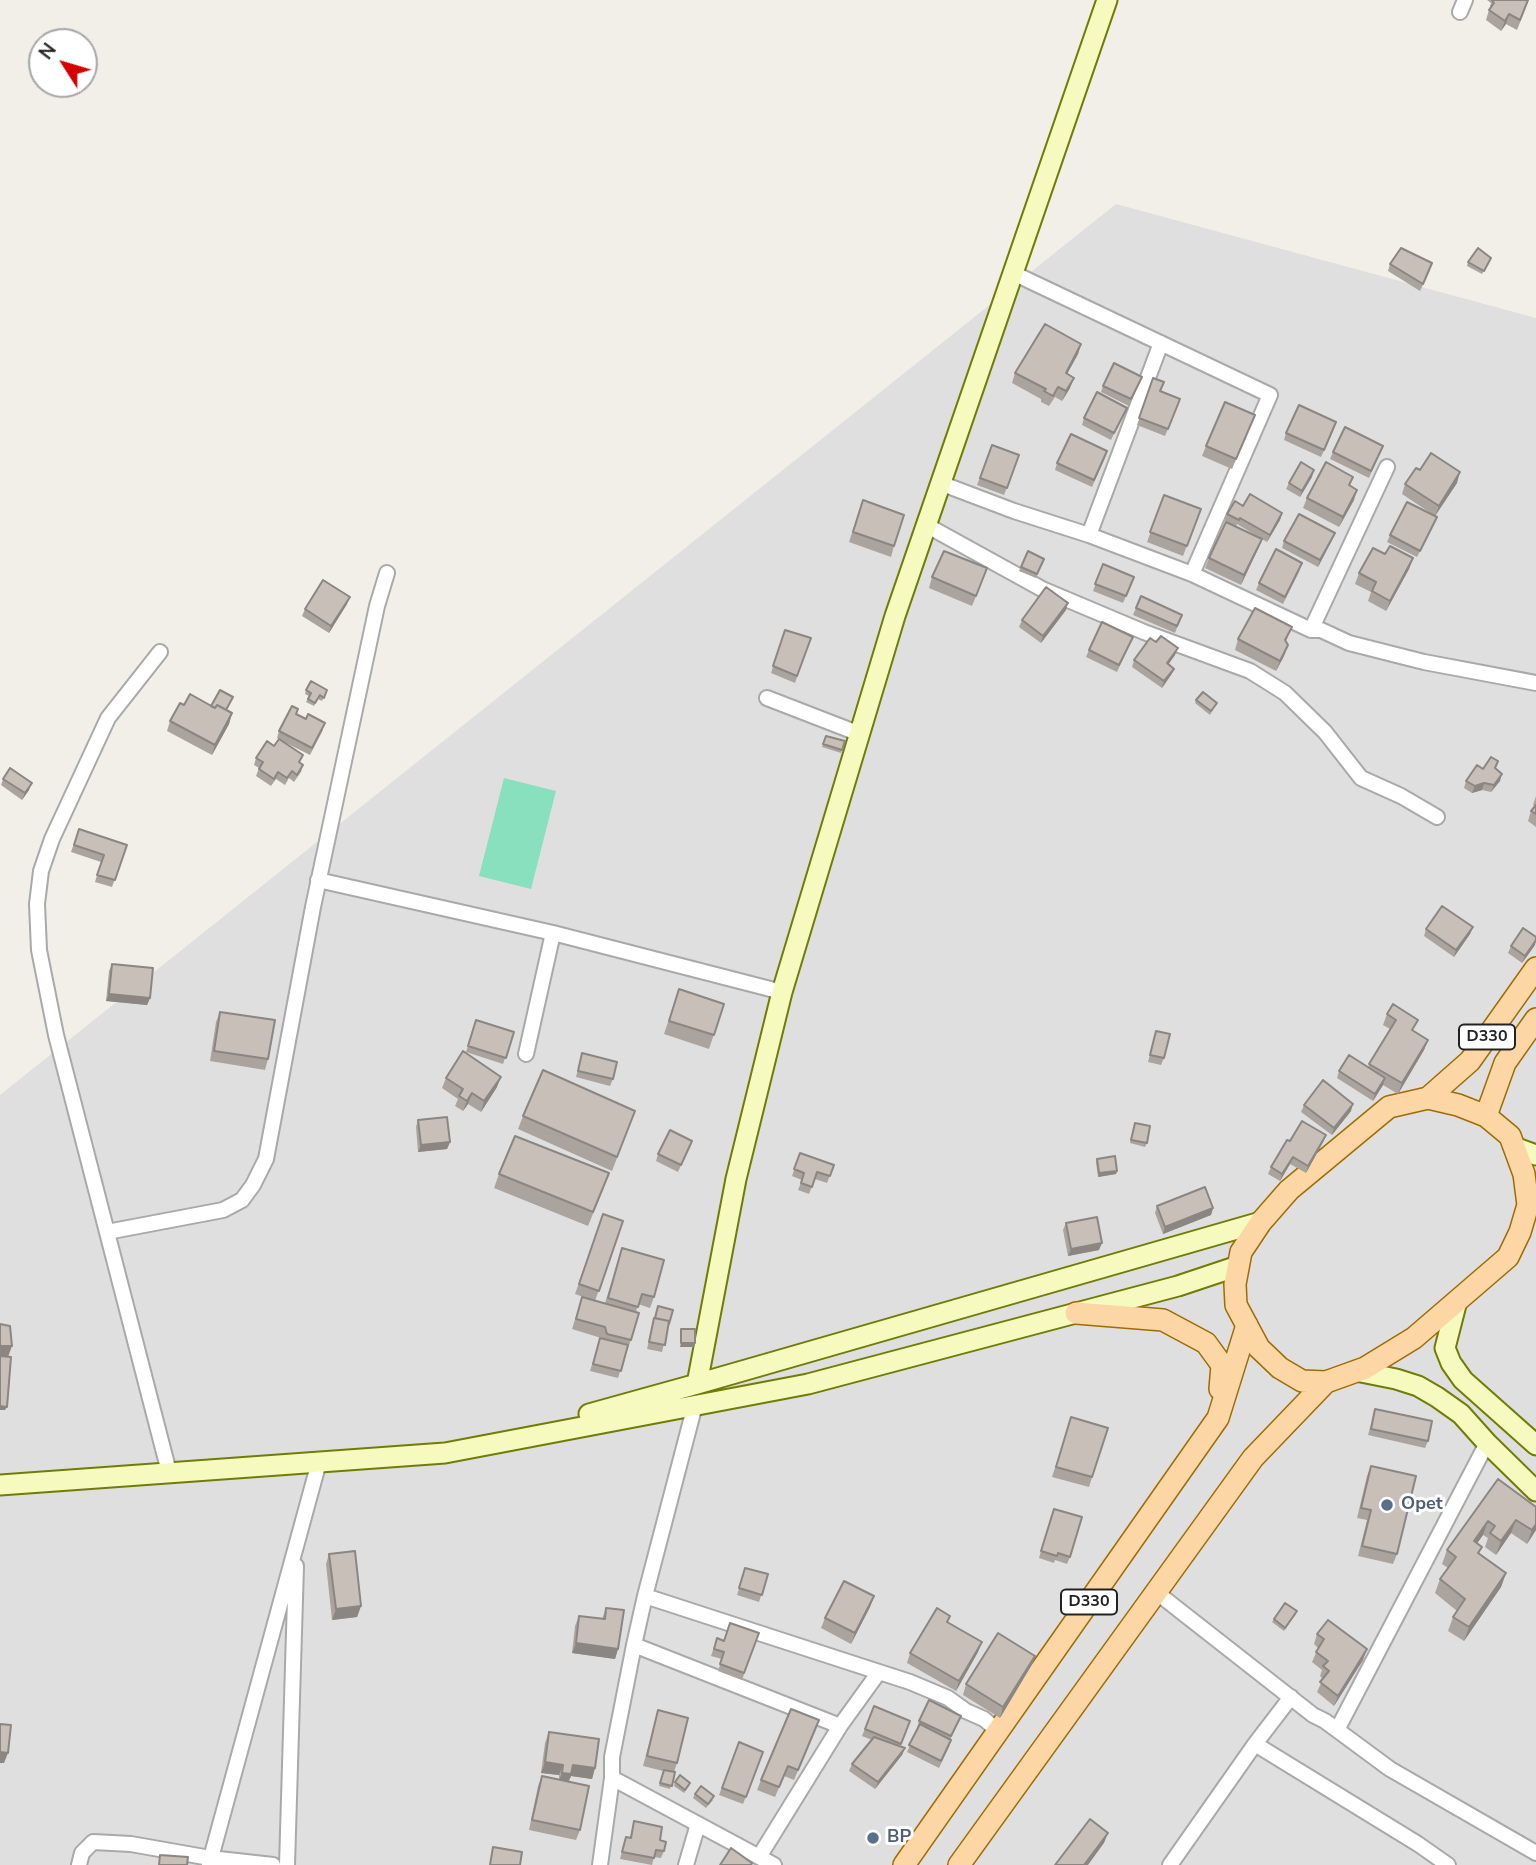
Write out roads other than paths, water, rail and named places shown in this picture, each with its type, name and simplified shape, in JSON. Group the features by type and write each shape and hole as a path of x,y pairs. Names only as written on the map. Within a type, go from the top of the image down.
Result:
{"main road":[{"path":"697,1384 736,1179 782,992 895,616 1107,0"},
{"name":"D330","path":"1428,1098 1470,1061 1536,968"},
{"name":"D330","path":"1486,1116 1505,1063 1536,1019"},
{"path":"1428,1098 1458,1105 1486,1116 1510,1136 1524,1174 1528,1205 1508,1256 1414,1338 1365,1368 1325,1382 1302,1381 1280,1368 1259,1348 1236,1305 1235,1283 1241,1252 1261,1222 1289,1191 1389,1107 1428,1098"},
{"path":"1514,1147 1536,1155"},
{"path":"445,1453 697,1384 1261,1222"},
{"path":"1518,1236 1536,1222"},
{"path":"0,1485 445,1453 808,1384 1178,1286 1238,1266"},
{"path":"1457,1301 1445,1349 1451,1363 1463,1380 1536,1445"},
{"path":"1076,1313 1163,1320 1206,1343 1222,1365 1218,1418"},
{"name":"D330","path":"904,1865 1218,1418 1247,1325"},
{"path":"1356,1371 1396,1379 1437,1396 1461,1414 1536,1491"},
{"name":"D330","path":"959,1865 1253,1458 1325,1382"}],"street":[{"path":"1013,273 1269,395 1192,574"},
{"path":"1089,535 1161,343"},
{"path":"1311,630 1387,467"},
{"path":"940,483 1192,574 1311,630 1321,630 1349,643 1536,684"},
{"path":"926,525 1041,589 1144,632 1250,671 1284,693 1325,732 1361,778 1401,796 1437,817"},
{"path":"107,1233 223,1210 242,1200 266,1159 318,880 377,606 387,573"},
{"path":"160,652 108,718 52,839 41,872 37,904 39,950 56,1035 169,1472"},
{"path":"767,698 860,734"},
{"path":"318,880 553,933 782,992"},
{"path":"526,1054 553,933"},
{"path":"600,1865 612,1778 612,1757 634,1645 695,1405"},
{"path":"1337,1730 1487,1443"},
{"path":"209,1861 319,1462"},
{"path":"287,1865 297,1542"},
{"path":"1156,1592 1313,1715 1390,1769 1536,1854 1529,1865"},
{"path":"646,1596 910,1682 984,1719 998,1731"},
{"path":"634,1645 840,1726"},
{"path":"759,1857 840,1726 878,1672"},
{"path":"1170,1865 1291,1697"},
{"path":"1255,1744 1418,1843 1448,1865"},
{"path":"612,1778 774,1865"},
{"path":"686,1865 698,1824"},
{"path":"79,1865 82,1853 93,1842 131,1844 209,1861 273,1865"}],"place":[{"name":"Opet","path":"1387,1505"},
{"name":"BP","path":"873,1838"}]}
